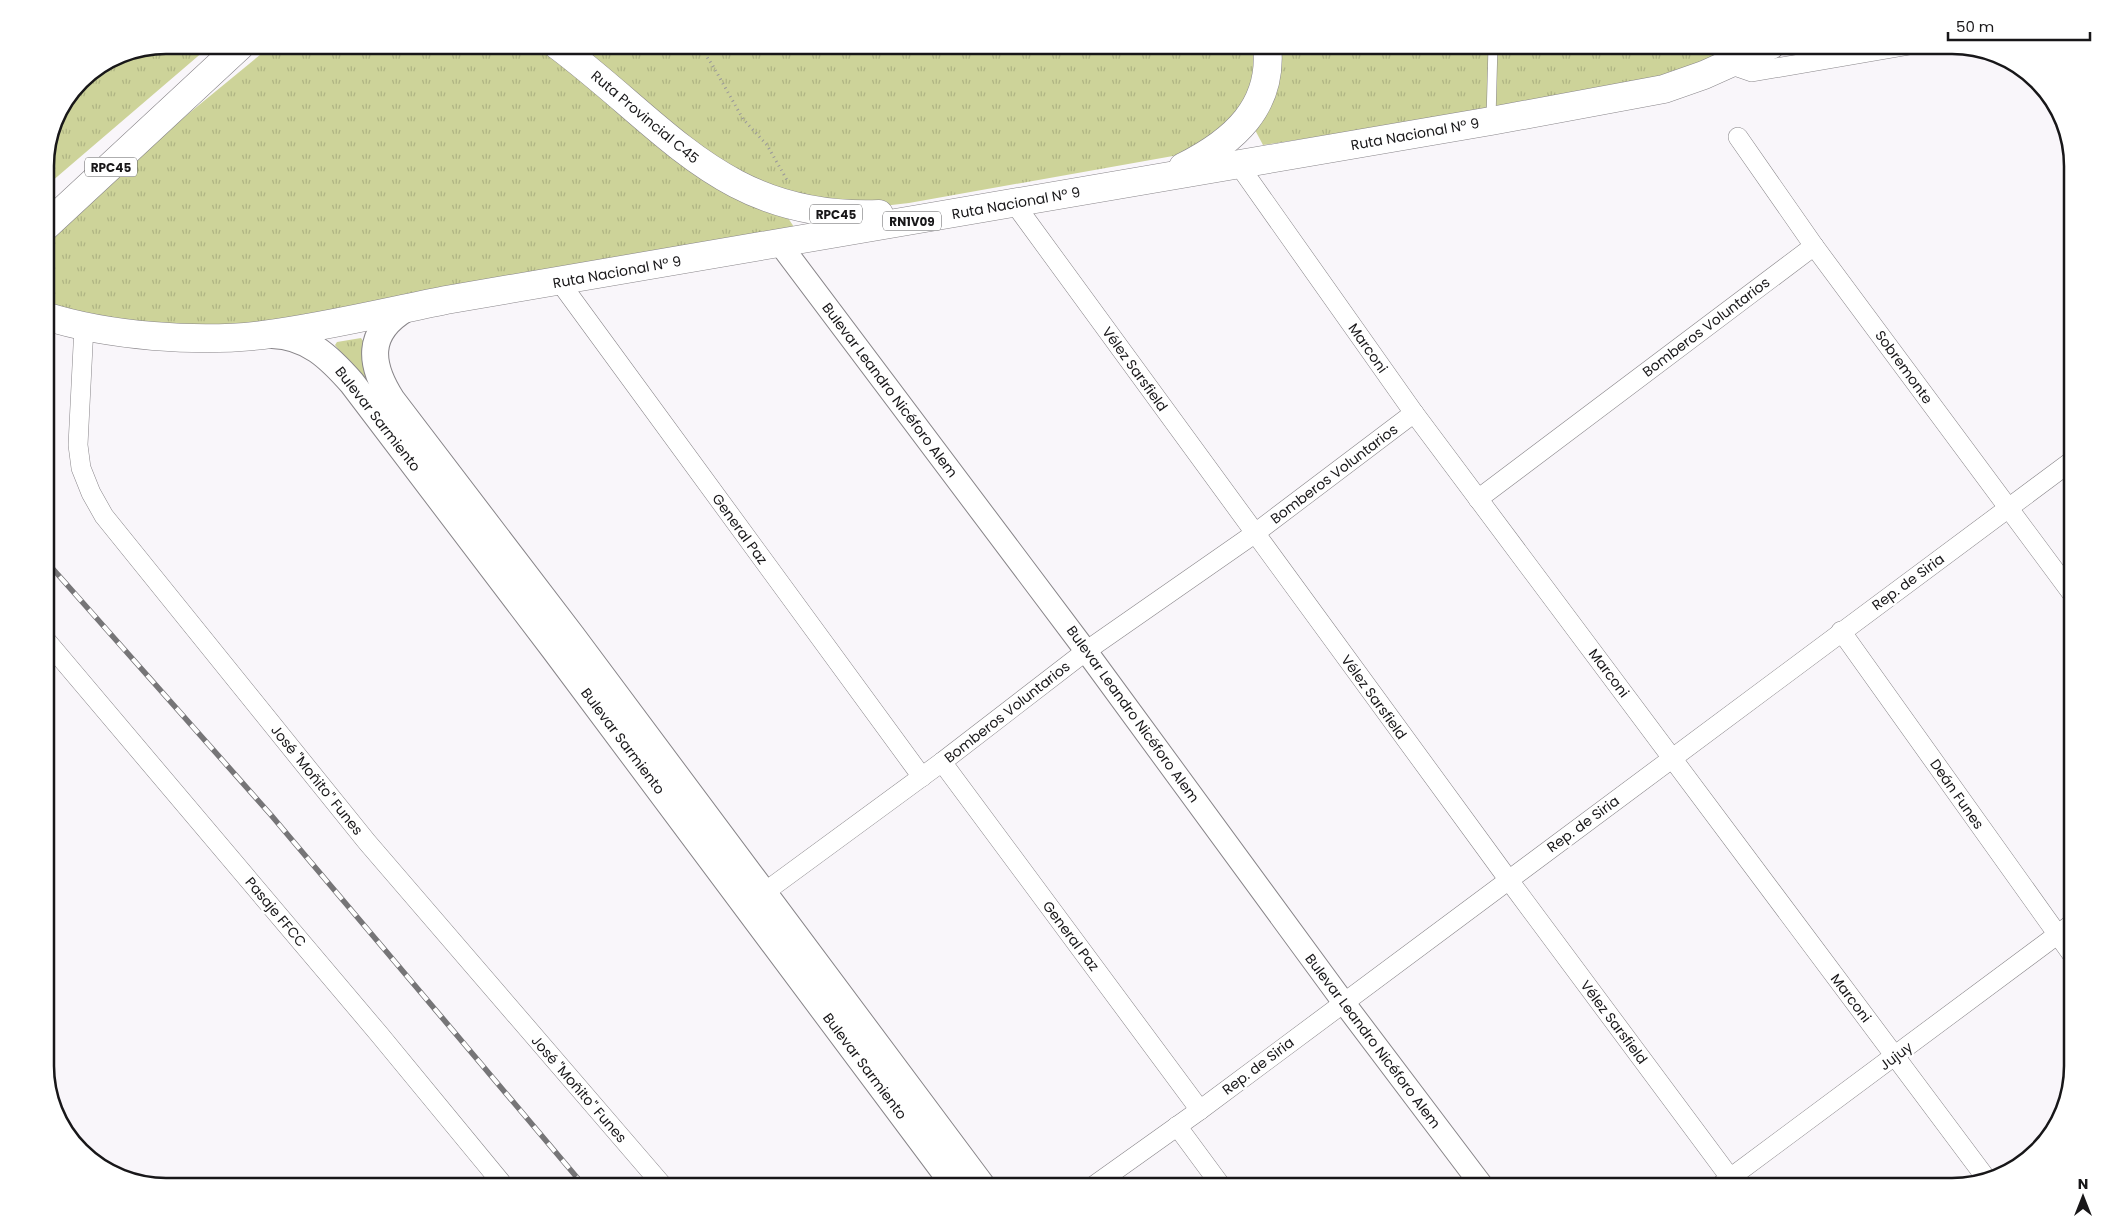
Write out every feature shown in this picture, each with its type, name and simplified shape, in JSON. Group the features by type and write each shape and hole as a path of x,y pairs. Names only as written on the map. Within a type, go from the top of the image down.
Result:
{"main road":[{"name":"RPC45","path":"54,219 231,54"},
{"name":"RPC45","path":"176,106 247,54"},
{"name":"Ruta Provincial C45","path":"569,54 678,146 710,170 743,188 798,208"},
{"name":"RN1V09","path":"1162,177 1206,155 1225,143 1249,117 1258,102 1266,76 1267,54"},
{"name":"Ruta Nacional Nº 9","path":"54,318 84,326 123,332 193,337 262,335 1491,121 1664,89 1704,75 1751,54"},
{"name":"RPC45","path":"798,208 813,212 862,214 971,211"},
{"name":"Bulevar Sarmiento","path":"383,406 375,352 377,340 387,321 405,309"},
{"name":"Bulevar Sarmiento","path":"262,335 294,338 318,350 383,406 563,643 754,900 950,1178"},
{"name":"Bulevar Sarmiento","path":"754,900 976,1178"}],"street":[{"path":"1729,64 1752,72 1857,54"},
{"name":"Sobremonte","path":"1738,137 1814,246 2064,583"},
{"name":"Marconi","path":"1238,164 1414,413 1983,1174"},
{"name":"Vélez Sarsfield","path":"1014,203 1725,1178"},
{"name":"Bulevar Leandro Nicéforo Alem","path":"780,244 1086,651 1344,1003 1476,1178"},
{"name":"Bomberos Voluntarios","path":"1478,499 1814,246"},
{"name":"General Paz","path":"559,282 922,777"},
{"name":"José \"Moñito\" Funes","path":"84,326 78,445 82,468 91,493 104,516 367,842 656,1178"},
{"name":"Bomberos Voluntarios","path":"754,900 942,762 1086,651 1254,534 1414,413"},
{"name":"Rep. de Siria","path":"1105,1178 1200,1110 2064,467"},
{"name":"Deán Funes","path":"1841,632 2064,944"},
{"name":"Pasaje FFCC","path":"54,651 373,1026 498,1178"},
{"name":"General Paz","path":"942,762 1200,1110"},
{"name":"Jujuy","path":"1737,1178 1895,1056 2064,930"},
{"path":"1177,1126 1215,1178"}],"lane":[{"path":"1491,121 1493,54"}],"path":[{"path":"705,54 743,119 767,145 786,177 798,208"}],"green space":[{"path":"200,54 54,179 56,144 62,123 77,98 98,77 116,65 144,56"},
{"path":"261,54 550,54 786,215 796,230 327,313 234,326 140,323 54,307 54,232 71,210"},
{"path":"586,54 1254,54 1254,77 1239,113 1196,148 1173,156 883,206 829,206 731,172"},
{"path":"1275,54 1725,54 1709,62 1593,95 1263,145 1254,128"},
{"path":"361,338 363,341 362,358 371,385 367,386 335,345 337,342"}],"railway":[{"path":"54,570 271,815 577,1178"}]}
